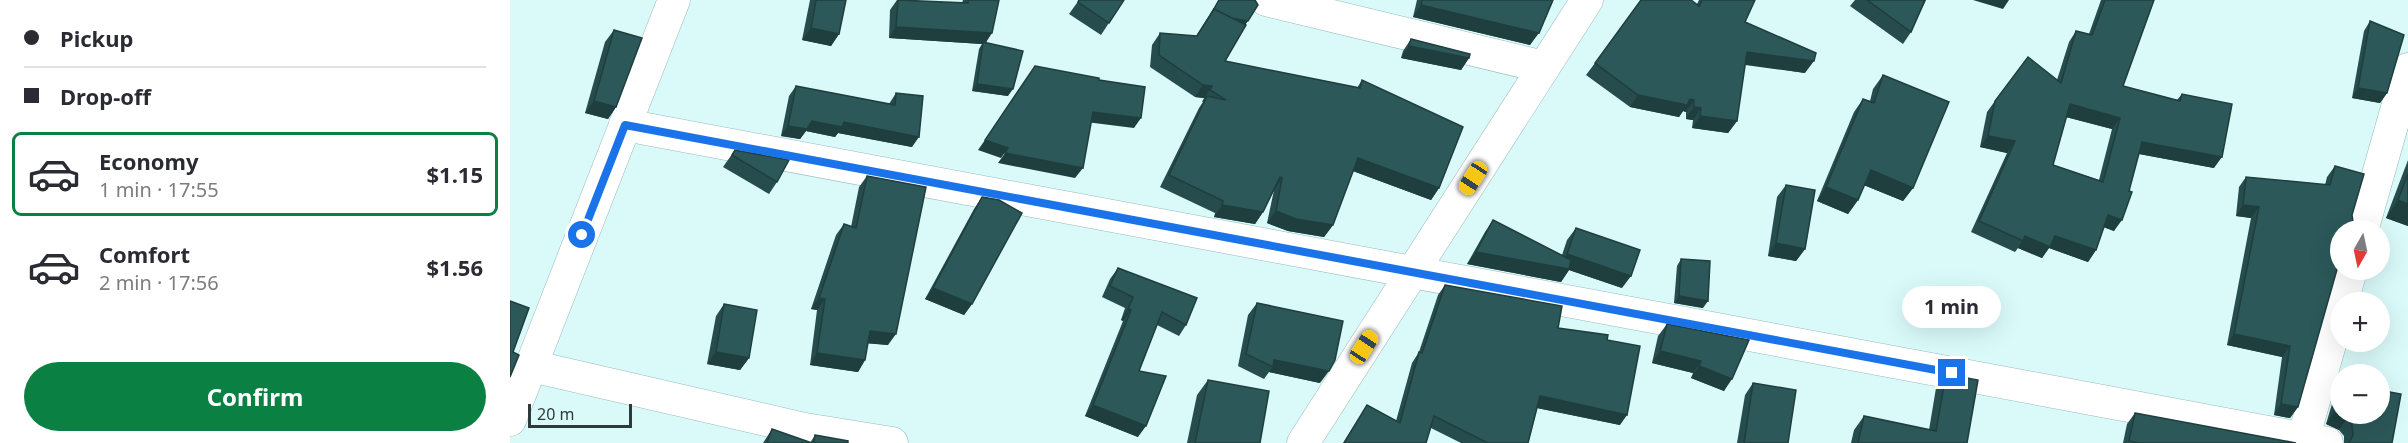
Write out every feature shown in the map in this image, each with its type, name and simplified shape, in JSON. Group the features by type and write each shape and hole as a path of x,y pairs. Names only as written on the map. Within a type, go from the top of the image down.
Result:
{"street":[{"path":"510,420 674,0"},
{"path":"1266,0 1544,67"},
{"path":"1303,443 1587,0"},
{"path":"2365,220 2408,69"},
{"path":"625,125 1413,271 2311,442 2331,352"},
{"path":"531,366 805,429 892,443"}],"building":[{"path":"816,0 846,0 839,34 811,28"},
{"path":"898,0 968,3 968,0 999,0 992,33 896,27"},
{"path":"1079,0 1124,0 1109,23 1078,2"},
{"path":"1219,0 1255,0 1258,5 1248,21 1231,18 1214,9 1211,14"},
{"path":"1422,0 1553,0 1539,33 1421,5"},
{"path":"1641,0 1691,0 1699,6 1702,0 1755,0 1745,22 1816,53 1814,61 1747,52 1737,121 1700,116 1701,108 1694,107 1694,100 1690,99 1687,105 1638,95 1595,63"},
{"path":"1867,0 1925,0 1911,32"},
{"path":"2105,0 2154,0 2123,86 2180,101 2182,94 2232,104 2222,157 2142,142 2129,191 2132,192 2122,220 2108,215 2096,250 2055,236 2050,247 2025,236 2023,241 1979,221 2015,141 1988,136 1995,101 2028,57 2061,83 2076,31 2092,35","holes":["2070,104 2120,118 2103,182 2053,165"]},
{"path":"1214,9 1246,25 1225,61 1360,88 1362,80 1463,127 1439,188 1358,158 1333,225 1296,219 1276,211 1282,178 1280,177 1263,212 1222,205 1223,201 1169,175 1207,96 1226,100 1210,90 1212,86 1203,85 1159,55 1160,33 1197,36"},
{"path":"2370,21 2404,35 2387,93 2358,88"},
{"path":"614,30 642,38 616,107 594,101"},
{"path":"1411,39 1470,54 1469,58 1409,46"},
{"path":"983,42 1023,51 1013,89 977,84"},
{"path":"1035,66 1145,87 1141,118 1093,112 1083,168 1005,153 1008,148 985,140"},
{"path":"1883,75 1949,102 1913,188 1871,170 1858,200 1826,187 1863,99 1874,103"},
{"path":"796,86 895,105 896,93 923,96 919,137 844,122 842,127 812,121 807,129 788,126"},
{"path":"735,150 789,160 777,182 732,155"},
{"path":"2335,166 2364,174 2352,215 2353,220 2330,220 2330,280 2334,280 2298,407 2281,404 2290,346 2234,334 2259,207 2243,205 2246,177 2330,185"},
{"path":"2408,174 2408,204 2398,200"},
{"path":"867,176 926,187 896,334 870,331 865,360 817,353 825,299 819,298 844,224 856,228"},
{"path":"1786,185 1815,190 1805,249 1776,243"},
{"path":"982,197 999,200 1022,213 972,304 933,288"},
{"path":"1493,220 1571,260 1569,269 1476,252"},
{"path":"1576,228 1640,250 1631,276 1567,254"},
{"path":"1681,259 1710,261 1708,301 1679,296"},
{"path":"1118,268 1197,298 1186,325 1162,312 1139,371 1166,376 1146,426 1093,405 1131,310 1128,309 1133,297 1110,286"},
{"path":"1445,285 1562,306 1558,328 1608,335 1607,340 1640,346 1627,415 1540,396 1528,443 1486,443 1434,416 1426,443 1344,443 1367,405 1400,423 1419,352 1422,353"},
{"path":"510,301 529,308 513,352 519,355 510,377"},
{"path":"1257,303 1343,321 1335,360 1329,371 1274,360 1273,367 1246,354"},
{"path":"724,304 757,310 749,358 716,352"},
{"path":"1667,324 1749,340 1732,379 1699,366 1701,361 1660,351"},
{"path":"1946,374 1978,380 1967,443 1858,443 1864,416 1936,431"},
{"path":"1208,380 1269,391 1260,443 1195,443"},
{"path":"1753,383 1796,390 1788,443 1744,443"},
{"path":"2390,392 2401,394 2392,443 2349,443 2353,435 2352,425 2390,424"},
{"path":"2135,413 2296,443 2139,443 2129,441"},
{"path":"772,429 812,443 767,443"},
{"path":"815,435 848,441 848,443 814,443"}],"route":[{"path":"582,235 625,125 1952,373"}]}
